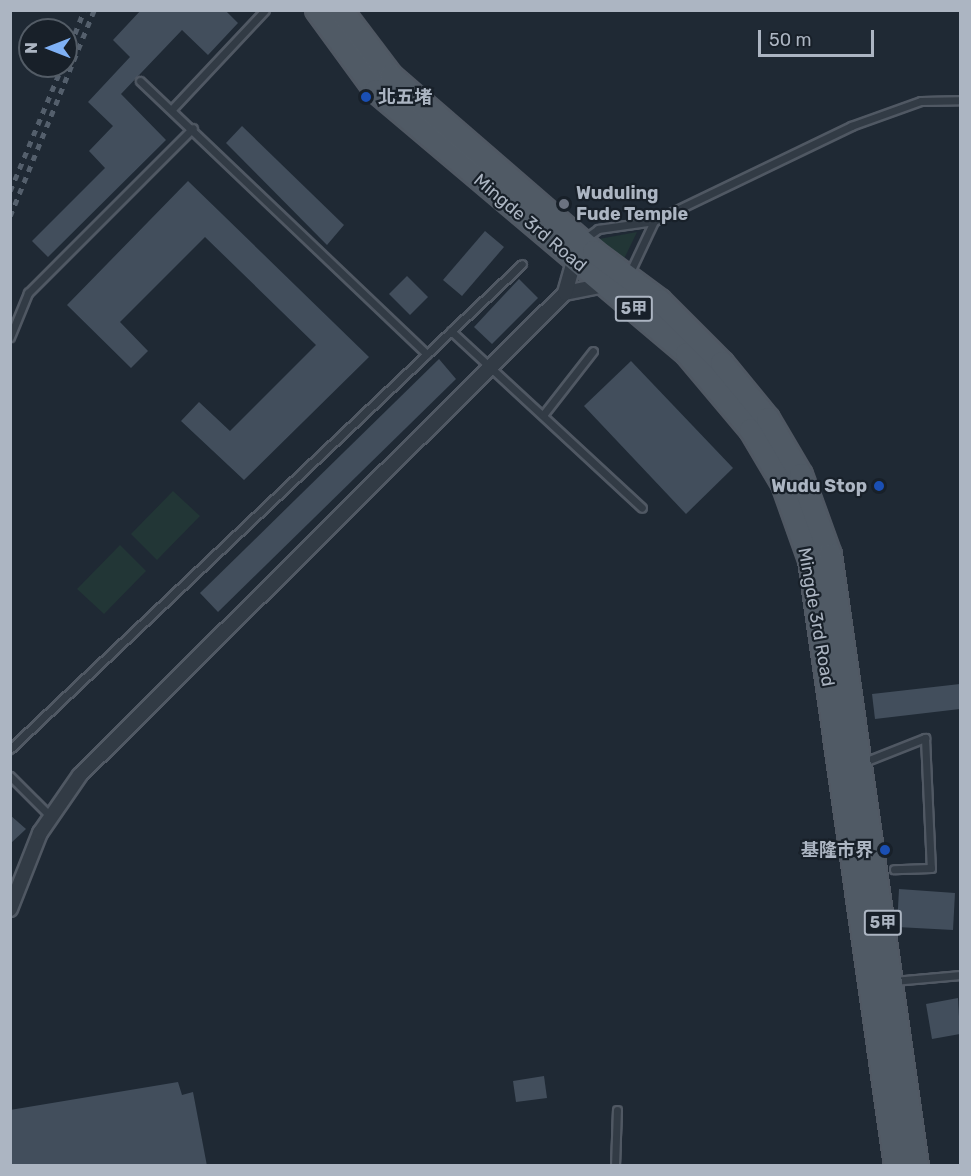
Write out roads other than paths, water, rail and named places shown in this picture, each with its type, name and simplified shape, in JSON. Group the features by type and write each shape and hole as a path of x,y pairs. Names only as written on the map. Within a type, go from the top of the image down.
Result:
{"main road":[{"name":"Mingde 3rd Road","path":"317,10 376,91 577,251 628,276 660,301 722,363 768,418 801,475 830,555 896,1166"},
{"name":"Mingde 3rd Road","path":"341,10 391,76 577,251 606,286 700,369 751,430 783,484 810,560 851,764 891,982 917,1166"}],"street":[{"path":"10,909 50,816 80,775 565,293 577,251"},
{"path":"565,293 606,286 628,276"}],"lane":[{"path":"173,108 264,10"},
{"path":"140,81 173,108 427,354"},
{"path":"577,251 598,229 654,221 851,126 921,101 960,100"},
{"path":"10,337 28,293 194,128"},
{"path":"628,276 654,221"},
{"path":"10,749 522,264"},
{"path":"451,331 642,508"},
{"path":"543,415 593,351"},
{"path":"851,764 925,738 931,868 894,869"},
{"path":"10,776 50,816"},
{"path":"891,982 960,975"},
{"path":"615,1166 617,1110"}],"railway":[{"path":"78,25 84,10"},
{"path":"10,216 94,10"},
{"path":"10,191 57,78"}],"place":[{"name":"北五堵","path":"366,97"},
{"name":"Wuduling Fude Temple","path":"564,204"},
{"name":"Wudu Stop","path":"879,486"},
{"name":"基隆市界","path":"885,850"}]}
